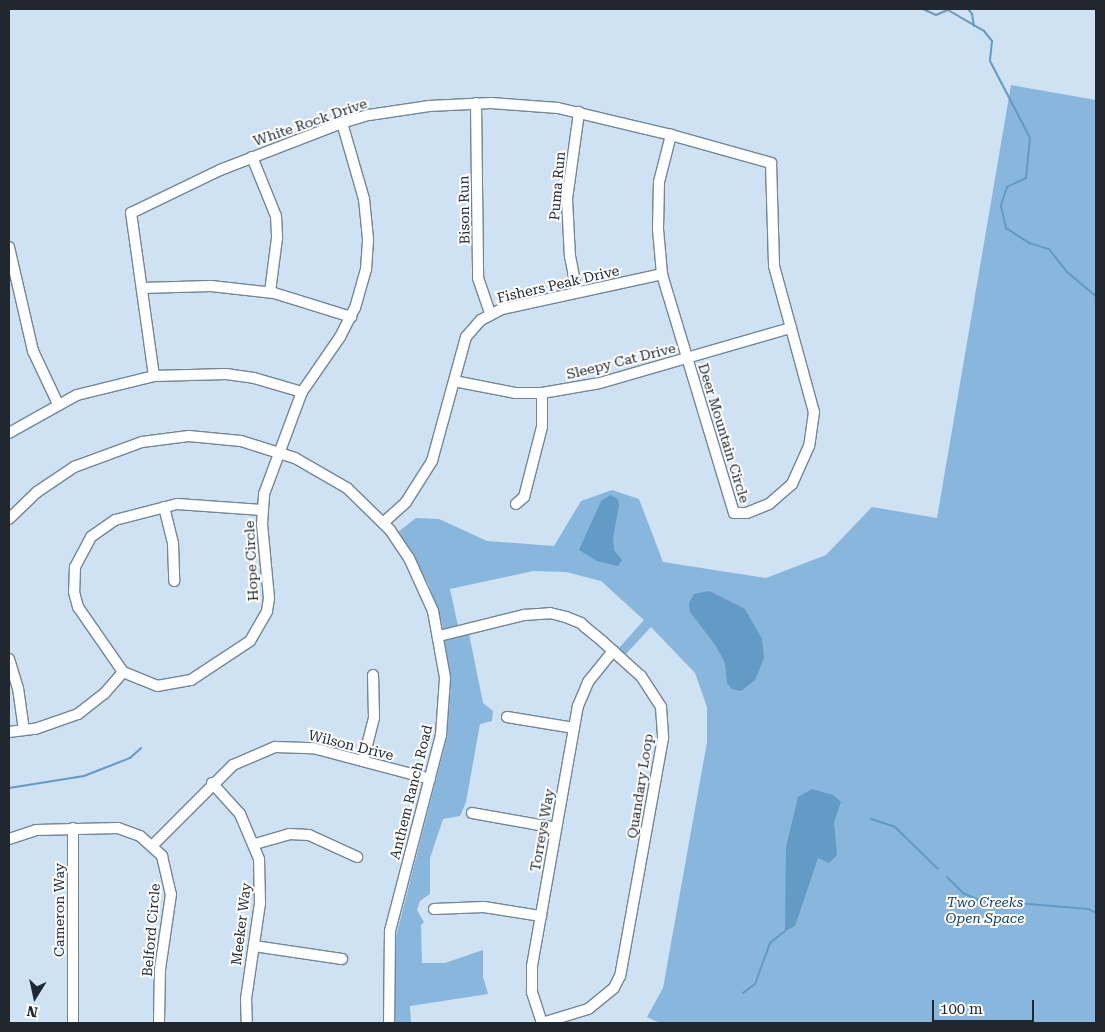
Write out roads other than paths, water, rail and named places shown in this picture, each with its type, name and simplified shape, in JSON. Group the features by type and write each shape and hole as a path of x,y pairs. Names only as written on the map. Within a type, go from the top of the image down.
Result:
{"street":[{"name":"White Rock Drive","path":"154,376 131,213 252,157 342,123 406,108 476,103 509,103 579,112 671,135"},
{"name":"Bison Run","path":"476,103 478,278 491,315"},
{"name":"Puma Run","path":"577,292 570,257 566,216 579,112"},
{"name":"Hope Circle","path":"262,510 194,503 164,507 106,524 90,537 75,567 74,592 78,607 123,672 157,686 178,684 191,680 250,641 262,622 269,598 262,510 280,452 302,392 351,317 366,269 368,240 364,199 342,123"},
{"name":"Deer Mountain Circle","path":"671,135 771,163 774,266 814,412 809,446 792,484 769,504 748,513 734,513 662,274 658,227 659,182 671,135"},
{"path":"252,157 276,216 277,238 270,292"},
{"path":"9,247 33,351 58,404"},
{"name":"Fishers Peak Drive","path":"383,523 406,502 426,473 440,441 466,337 491,315 502,309 662,274"},
{"path":"142,288 211,286 270,292 351,317"},
{"name":"Sleepy Cat Drive","path":"454,381 515,392 542,393 600,383 791,328"},
{"path":"9,433 58,404 107,385 154,376 226,374 254,378 302,392"},
{"path":"516,504 524,497 542,427 542,393"},
{"name":"Anthem Ranch Road","path":"9,519 37,492 74,467 142,442 189,436 216,438 280,452 347,488 383,523 408,558 423,586 439,636 445,699 441,735 390,931 389,1023"},
{"path":"164,507 173,544 174,581"},
{"name":"Quandary Loop","path":"439,636 524,615 550,613 580,623 613,651 653,691 664,723 624,963 614,988 603,999 588,1009 542,1023"},
{"name":"Torreys Way","path":"542,1023 531,979 574,728 582,694 613,651"},
{"path":"9,659 18,688 24,730"},
{"path":"9,732 24,730 78,714 104,694 123,672"},
{"path":"363,761 374,718 373,675"},
{"path":"507,717 574,728"},
{"name":"Wilson Drive","path":"153,845 212,783 242,759 275,747 313,748 430,778"},
{"name":"Meeker Way","path":"212,783 240,814 255,844 261,886 246,999 247,1023"},
{"path":"472,813 556,828"},
{"name":"Cameron Way","path":"73,828 73,1023"},
{"path":"9,839 36,830 118,828 140,836 153,845"},
{"path":"255,844 289,834 309,835 357,857"},
{"name":"Belford Circle","path":"153,845 167,869 171,894 160,969 159,1023"},
{"path":"434,909 484,907 541,916"},
{"path":"254,946 342,960"}],"waterway":[{"path":"923,9 936,15 948,10 984,31 992,41 990,61 1030,138 1026,178 1007,187 1001,206 1006,228 1029,243 1049,249 1067,272 1096,296"},
{"path":"968,9 972,14 974,26"},
{"path":"9,788 84,776 130,758 141,748"},
{"path":"871,819 895,827 938,869"},
{"path":"947,877 963,893 979,900 1089,909 1096,913"},
{"path":"743,993 755,984 770,943 785,931"}],"park label":[{"name":"Two Creeks Open Space","path":"985,910"}]}
